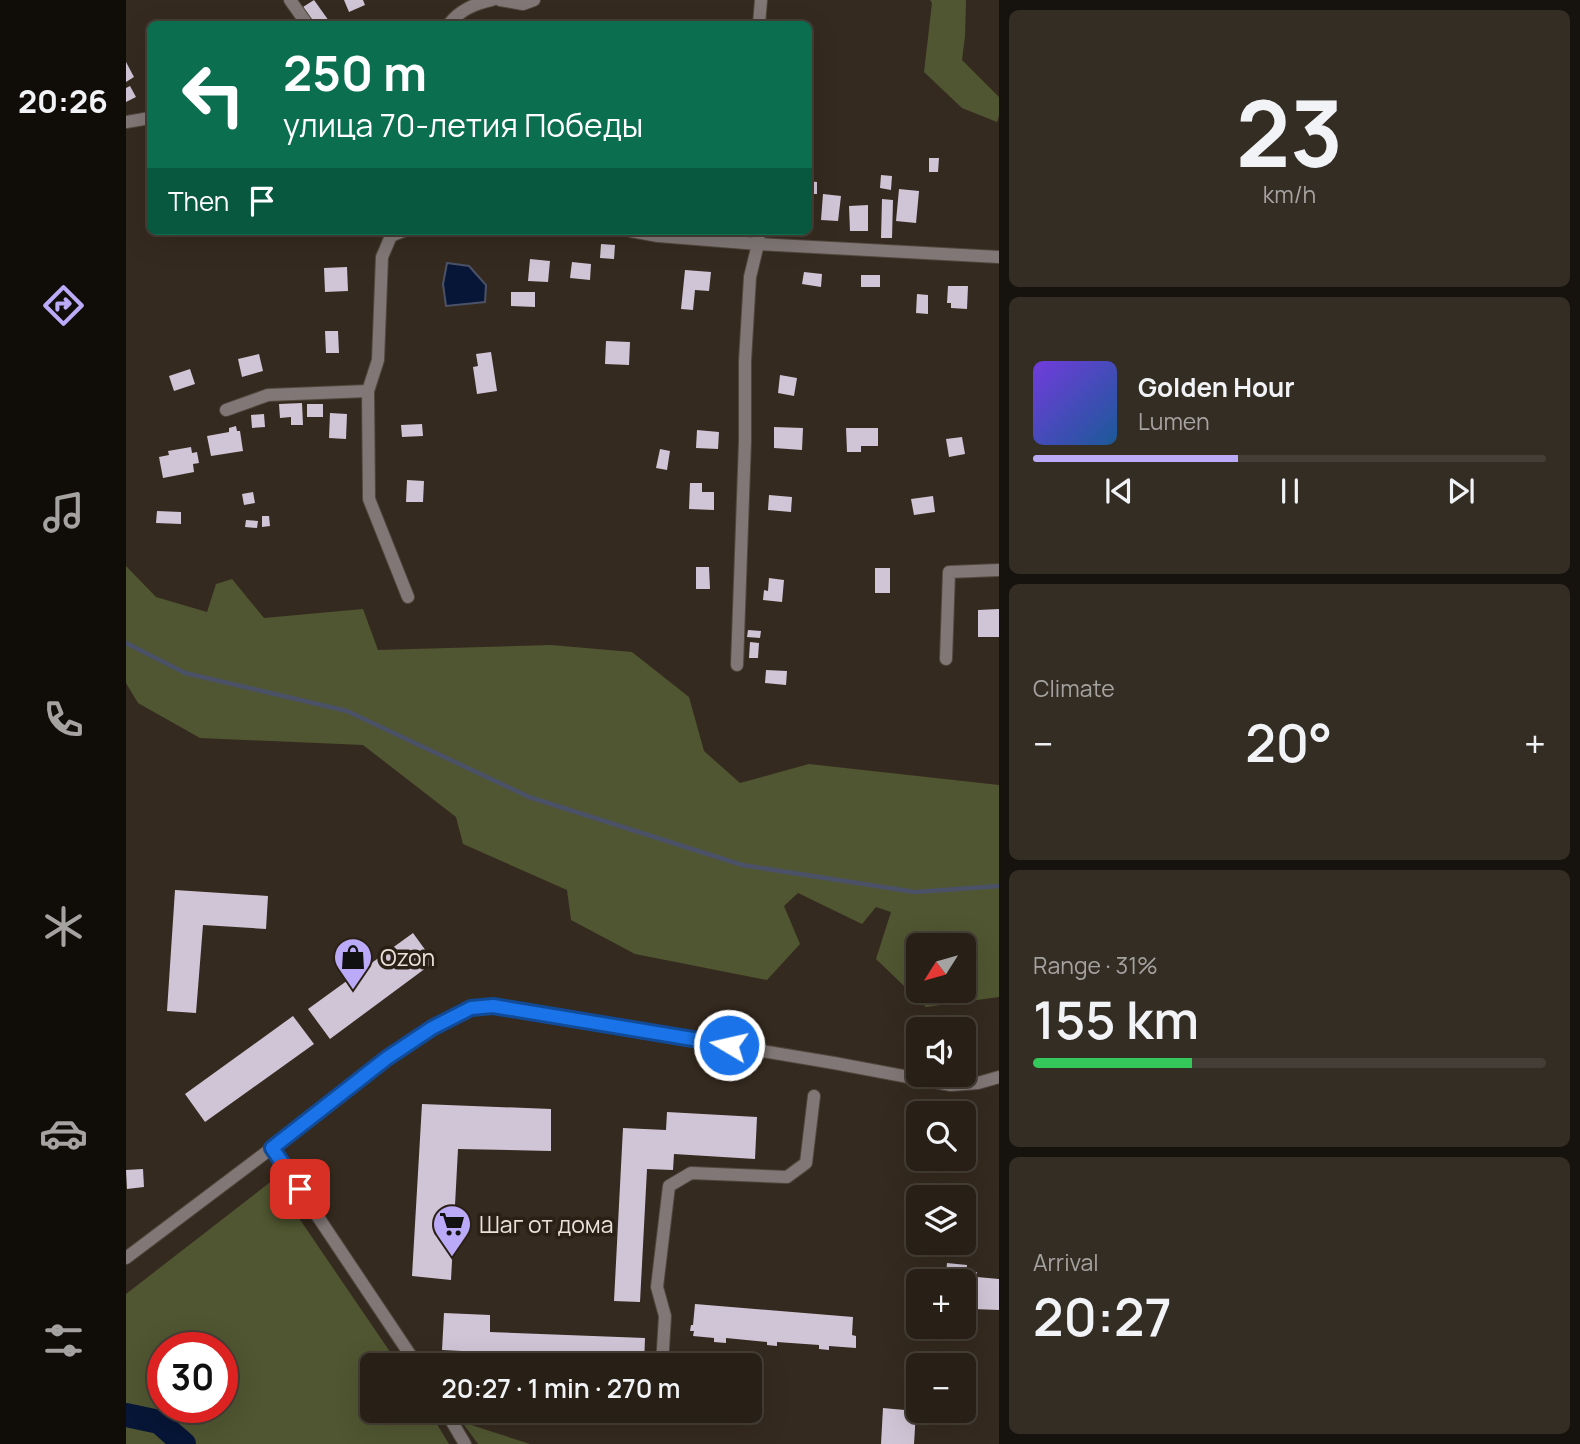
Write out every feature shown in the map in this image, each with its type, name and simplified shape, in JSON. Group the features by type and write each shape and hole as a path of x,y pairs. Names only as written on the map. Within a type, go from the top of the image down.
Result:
{"street":[{"path":"290,0 305,21"},
{"path":"452,21 475,4 492,0"},
{"path":"500,0 523,4 534,0"},
{"path":"759,21 761,0"},
{"path":"126,122 147,118"},
{"path":"393,235 382,257 378,360 368,391 369,499 408,597"},
{"path":"653,235 758,237 999,257"},
{"path":"737,665 745,440 744,361 750,278 758,237"},
{"path":"226,410 268,395 368,391"},
{"path":"946,659 949,572 999,570"},
{"path":"126,1258 387,1058 432,1028 471,1008 493,1006 951,1085 978,1083 999,1077"},
{"path":"663,1353 665,1316 657,1287 669,1186 691,1173 787,1177 806,1163 814,1096"},
{"path":"272,1148 409,1353"},
{"path":"453,1423 465,1444"}],"green space":[{"path":"930,0 966,0 962,60 999,97 997,122 962,108 924,72 932,3"},
{"path":"126,566 156,597 207,612 216,584 232,579 264,618 363,609 378,650 551,645 632,652 689,697 704,751 740,783 809,764 999,785 999,997 976,1000 976,933 906,933 906,988 876,959 891,912 876,907 862,924 798,893 784,906 800,944 767,980 635,954 571,920 567,890 463,844 456,817 363,745 200,738 138,703 126,683"},
{"path":"922,1003 955,1003 926,1007"},
{"path":"273,1180 391,1353 360,1353 360,1423 436,1423 449,1444 126,1444 126,1294"},
{"path":"463,1423 530,1444 478,1444"}],"water":[{"path":"447,263 469,266 486,285 485,302 446,306 443,284"}],"building":[{"path":"314,0 329,21 313,21 303,7"},
{"path":"344,0 363,0 365,5 349,12"},
{"path":"126,62 134,77 126,82"},
{"path":"130,86 136,97 126,102 126,88"},
{"path":"929,158 939,158 938,172 929,172"},
{"path":"881,175 892,176 891,190 880,188"},
{"path":"812,181 817,182 817,194 812,194"},
{"path":"899,189 919,191 916,223 896,221"},
{"path":"823,194 841,196 838,221 821,220"},
{"path":"882,199 893,200 892,238 881,238"},
{"path":"868,205 868,231 850,231 849,206"},
{"path":"601,244 615,245 614,259 600,258"},
{"path":"530,259 550,261 548,282 528,281"},
{"path":"572,262 591,264 590,280 570,278"},
{"path":"347,267 348,291 325,292 324,268"},
{"path":"685,270 711,272 709,291 695,290 693,310 681,309"},
{"path":"804,272 822,274 821,287 802,284"},
{"path":"861,275 880,275 880,287 861,287"},
{"path":"948,286 968,286 967,309 951,308 951,303 947,303"},
{"path":"511,292 535,292 535,307 511,306"},
{"path":"917,294 928,295 928,314 916,313"},
{"path":"325,331 338,331 339,353 326,353"},
{"path":"606,341 630,342 629,365 605,364"},
{"path":"491,352 497,391 477,394 473,367 478,366 476,354"},
{"path":"259,354 263,371 242,377 238,359"},
{"path":"190,369 195,384 174,391 169,376"},
{"path":"780,375 797,378 794,396 778,393"},
{"path":"302,403 303,425 291,425 291,417 280,418 279,404"},
{"path":"307,404 323,404 323,417 307,417"},
{"path":"330,413 347,414 346,439 329,438"},
{"path":"264,414 265,427 252,428 251,415"},
{"path":"422,424 423,436 402,437 401,425"},
{"path":"236,426 237,431 240,431 243,451 211,456 207,436 229,432 229,428"},
{"path":"774,427 803,428 802,450 774,448"},
{"path":"846,428 878,428 878,446 861,446 861,452 847,452"},
{"path":"697,430 719,432 718,449 696,448"},
{"path":"962,437 965,454 949,457 946,439"},
{"path":"191,447 192,453 197,452 199,463 193,464 194,472 163,478 159,457 169,455 168,451"},
{"path":"660,449 670,451 667,470 656,468"},
{"path":"407,480 424,481 423,502 406,502"},
{"path":"690,483 702,483 702,492 714,492 714,510 689,509"},
{"path":"253,492 255,503 244,505 242,494"},
{"path":"769,495 792,497 791,512 768,510"},
{"path":"933,496 935,512 914,515 911,499"},
{"path":"157,511 181,512 181,524 156,523"},
{"path":"262,516 269,516 270,526 262,527"},
{"path":"246,520 258,521 257,528 245,527"},
{"path":"696,567 709,567 710,589 696,589"},
{"path":"875,568 890,568 890,593 875,593"},
{"path":"769,578 784,580 782,602 763,600 764,590 768,591"},
{"path":"999,609 999,637 978,637 978,610"},
{"path":"748,630 761,631 760,638 747,637"},
{"path":"750,642 759,643 758,658 749,658"},
{"path":"766,670 787,671 786,685 765,683"},
{"path":"175,890 268,896 266,929 203,925 196,1013 167,1011"},
{"path":"413,933 434,962 330,1039 308,1009"},
{"path":"293,1016 314,1044 205,1122 185,1094"},
{"path":"422,1104 551,1109 551,1151 458,1149 451,1280 412,1276"},
{"path":"667,1112 757,1117 755,1159 674,1154 673,1170 647,1169 640,1302 614,1301 623,1128 666,1130"},
{"path":"143,1169 144,1187 127,1189 126,1170"},
{"path":"947,1263 967,1265 967,1269 946,1269"},
{"path":"976,1272 977,1277 999,1279 999,1310 976,1309"},
{"path":"695,1304 853,1317 852,1335 856,1336 856,1348 829,1346 829,1350 819,1349 819,1345 777,1342 777,1346 767,1345 767,1342 726,1338 726,1343 714,1342 714,1338 693,1336 694,1331 690,1331"},
{"path":"444,1313 490,1315 490,1332 645,1338 644,1353 482,1353 442,1350"},
{"path":"883,1408 906,1410 906,1423 915,1423 914,1444 881,1444"}],"waterway":[{"path":"126,643 185,673 347,711 529,797 742,865 915,892 999,886"},
{"path":"126,1415 159,1422 184,1444"}],"place":[{"name":"Ozon","path":"353,991"},
{"name":"Шаг от дома","path":"452,1258"}],"route":[{"path":"300,1189 272,1148 387,1058 432,1028 471,1008 493,1006 729,1045"}]}
